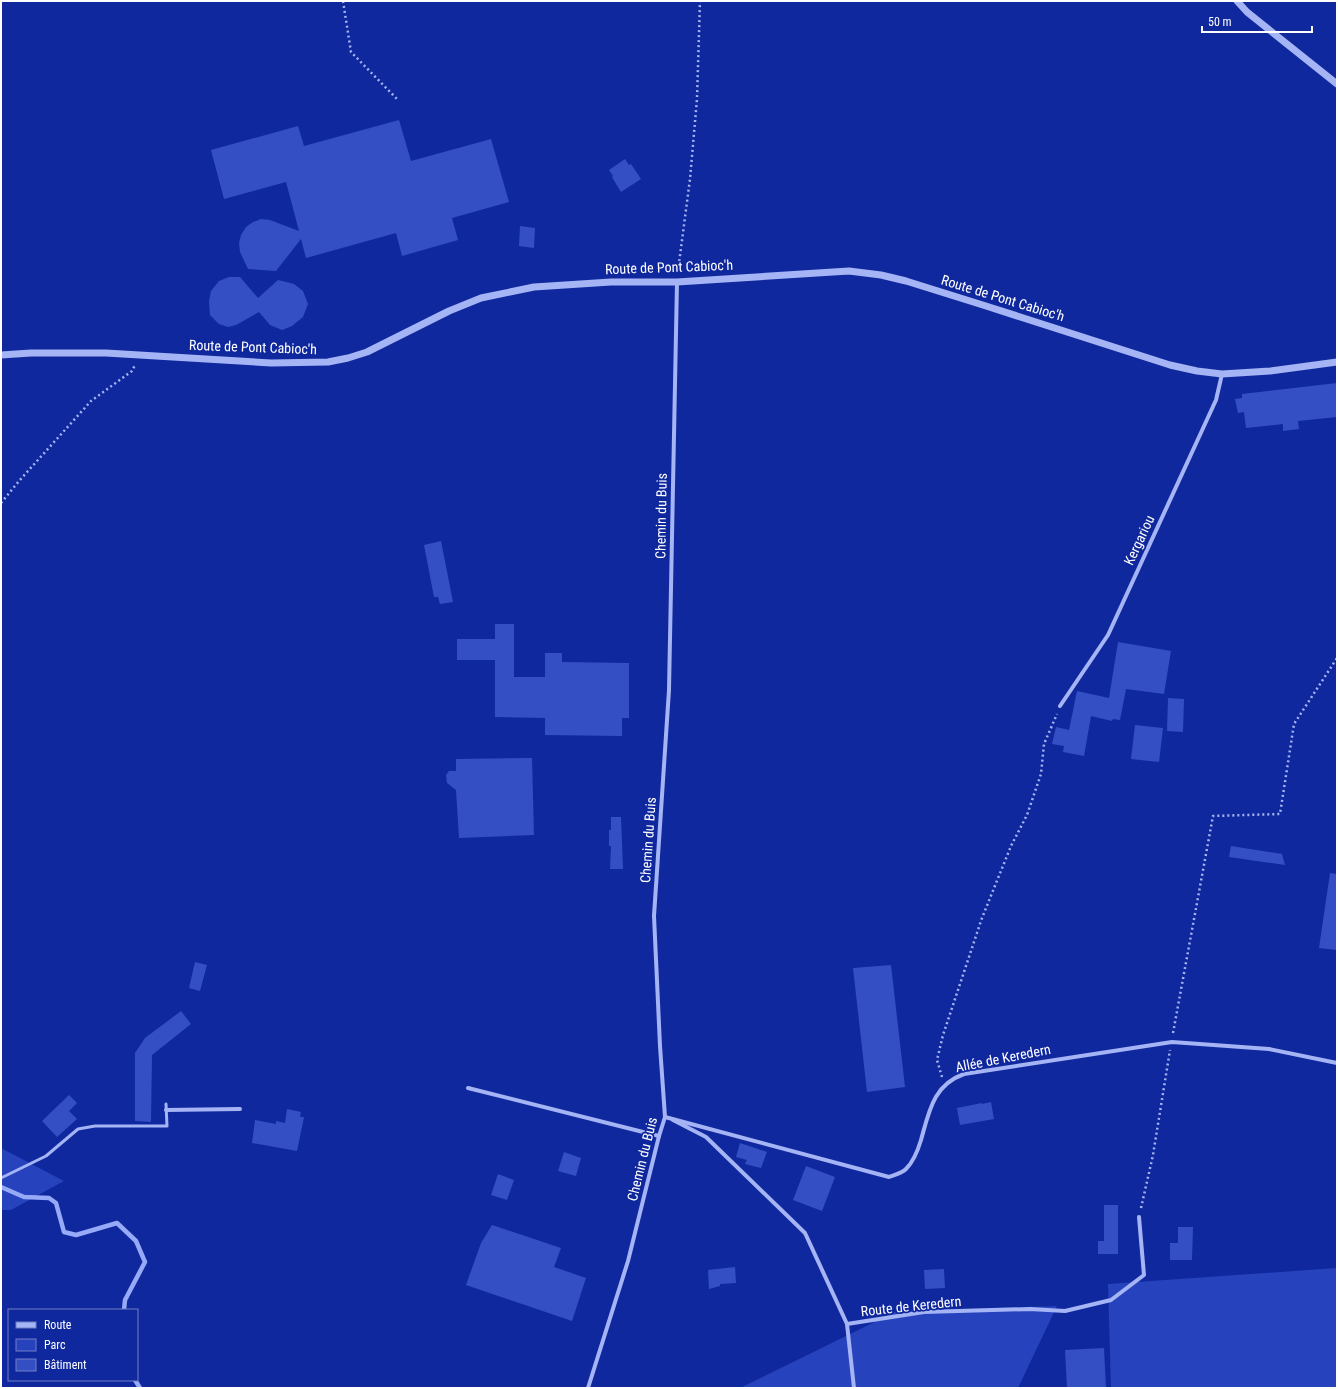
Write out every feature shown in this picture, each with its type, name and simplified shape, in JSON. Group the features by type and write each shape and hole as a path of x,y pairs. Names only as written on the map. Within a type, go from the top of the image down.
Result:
{"street":[{"path":"1236,1 1247,12 1337,84"},
{"name":"Route de Pont Cabioc'h","path":"1,355 31,353 138,354 188,359 271,364 328,362 367,352 449,310 481,298 534,287 611,282 677,282 849,271 881,275 906,281 1170,365 1197,371 1222,374 1270,371 1337,362"},
{"name":"Chemin du Buis","path":"588,1388 628,1261 658,1136 665,1117 654,916 669,690 677,282"},
{"name":"Kergariou","path":"1060,706 1108,635 1216,400 1222,374"},
{"name":"Allée de Keredern","path":"665,1117 889,1177 905,1170 917,1154 930,1108 937,1094 944,1085 953,1078 964,1074 1172,1042 1269,1049 1337,1063"},
{"path":"468,1088 658,1136"},
{"path":"166,1110 240,1109"},
{"name":"Route de Keredern","path":"665,1117 706,1137 805,1233 847,1324 924,1312 1030,1309 1065,1310 1111,1300 1144,1275 1139,1216"},
{"path":"847,1324 854,1388"}],"lane":[{"path":"1,1178 46,1156 78,1129 94,1126 167,1126 166,1104"}],"path":[{"path":"342,1 352,52 397,98"},
{"path":"677,282 690,179 697,99 700,1"},
{"path":"1,504 19,481 91,401 132,371 138,354"},
{"path":"1139,1216 1153,1155 1213,816 1280,814 1294,724 1337,658"},
{"path":"944,1085 937,1060 942,1035 982,918 1011,846 1027,815 1041,774 1044,744 1060,706"}],"green space":[{"path":"1,1148 64,1181 11,1210 1,1210"},
{"path":"1337,1268 1337,1388 1111,1388 1108,1284"},
{"path":"1057,1306 1018,1388 740,1388 897,1311"}],"building":[{"path":"399,120 411,161 491,139 509,202 452,218 458,240 402,256 396,233 306,258 301,239 276,271 248,269 240,252 239,243 241,235 246,227 261,219 270,220 299,231 286,182 224,199 211,150 298,126 304,146"},
{"path":"625,159 629,165 631,164 641,179 621,192 609,170"},
{"path":"520,226 535,228 534,248 519,246"},
{"path":"229,277 240,277 258,298 278,280 294,284 303,291 308,304 303,317 292,326 282,330 270,325 259,312 236,325 228,327 219,324 210,315 209,301 211,291 219,281"},
{"path":"1337,383 1337,417 1298,421 1299,429 1283,431 1283,424 1246,428 1244,412 1238,413 1235,399 1242,398 1242,394"},
{"path":"441,541 453,602 440,604 438,597 434,597 424,545"},
{"path":"495,624 514,624 514,677 545,677 545,653 562,653 562,662 629,663 629,718 622,718 622,736 545,735 545,718 495,717 495,660 457,660 457,639 495,639"},
{"path":"1118,642 1171,651 1164,694 1126,689 1120,720 1113,719 1112,721 1091,716 1084,756 1063,752 1064,746 1052,744 1056,727 1069,730 1077,691 1109,698"},
{"path":"1168,698 1184,699 1183,732 1167,731"},
{"path":"1135,725 1163,728 1159,762 1131,759"},
{"path":"532,758 534,835 459,838 456,790 447,783 446,775 449,771 456,771 456,759"},
{"path":"611,817 621,817 623,869 610,869 611,846 609,846 609,830 611,830"},
{"path":"1231,846 1282,854 1285,865 1229,857"},
{"path":"1330,873 1337,874 1337,950 1319,948"},
{"path":"195,962 207,965 200,991 189,988"},
{"path":"891,965 905,1087 867,1092 853,968"},
{"path":"181,1011 191,1024 152,1055 151,1122 135,1121 135,1053 145,1038"},
{"path":"69,1095 77,1103 69,1111 77,1119 57,1137 42,1121"},
{"path":"991,1102 994,1119 960,1125 957,1108"},
{"path":"287,1109 301,1112 300,1117 304,1117 297,1151 252,1143 255,1120 276,1124 276,1121 285,1123"},
{"path":"740,1143 767,1152 761,1168 745,1164 747,1160 736,1157"},
{"path":"564,1152 581,1158 576,1176 558,1171"},
{"path":"806,1166 835,1177 822,1211 793,1200"},
{"path":"498,1174 514,1180 507,1200 491,1195"},
{"path":"1104,1205 1118,1205 1118,1254 1098,1254 1098,1241 1104,1241"},
{"path":"492,1225 561,1248 554,1267 586,1278 572,1321 466,1285 481,1243"},
{"path":"1178,1227 1193,1227 1192,1260 1170,1260 1170,1243 1178,1243"},
{"path":"735,1267 736,1283 720,1284 720,1286 709,1289 708,1270"},
{"path":"944,1269 945,1288 925,1289 924,1270"},
{"path":"1104,1348 1106,1388 1067,1388 1065,1350"}],"waterway":[{"path":"1,1187 24,1197 49,1198 56,1203 64,1232 76,1235 117,1223 136,1241 145,1262 125,1300 124,1309"},
{"path":"136,1381 140,1388"}]}
